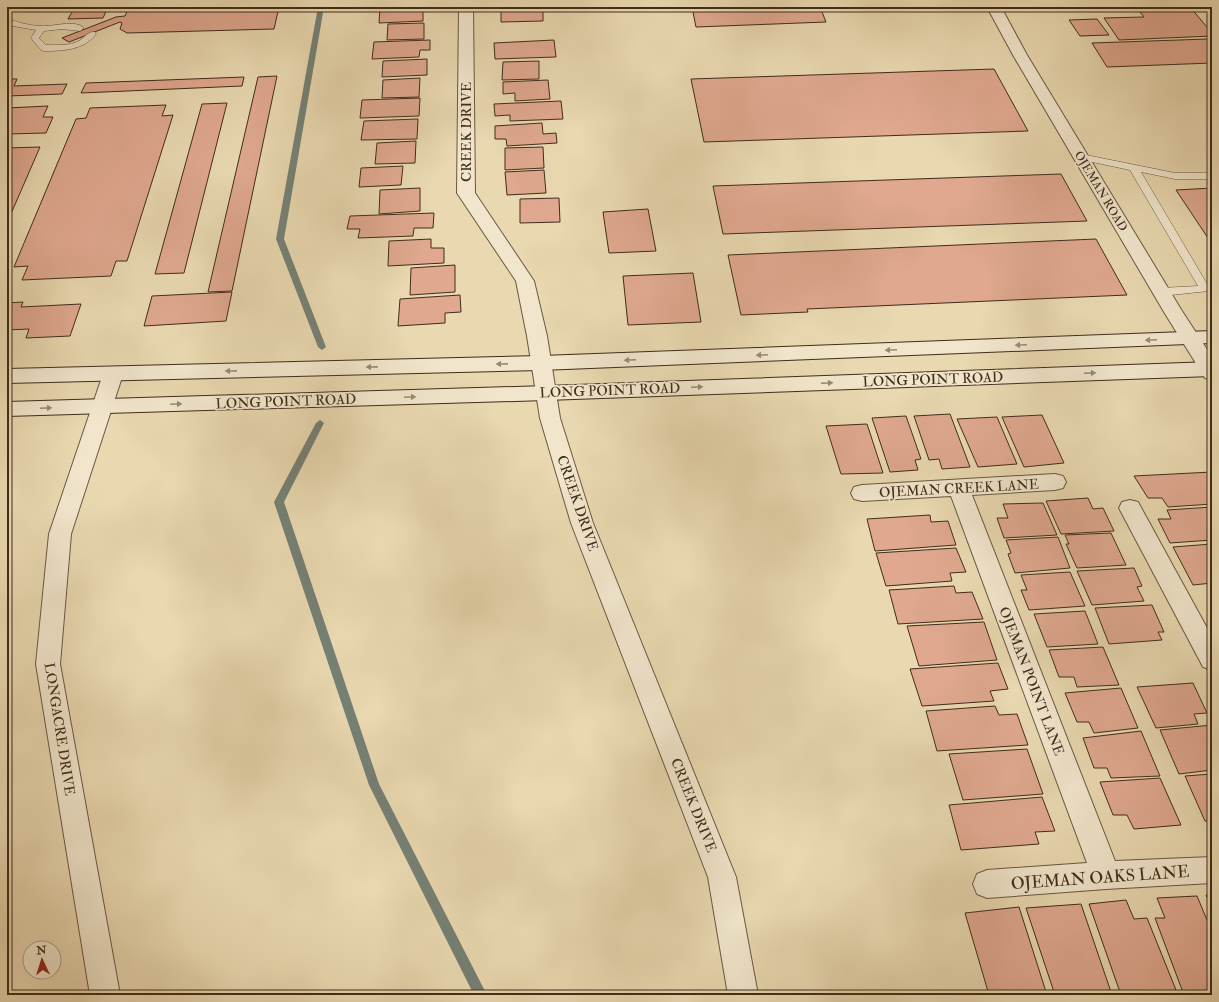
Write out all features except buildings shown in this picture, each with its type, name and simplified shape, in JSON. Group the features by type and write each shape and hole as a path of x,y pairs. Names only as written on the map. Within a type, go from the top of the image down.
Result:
{"street":[{"name":"CREEK DRIVE","path":"466,7 466,193 525,281 550,418 582,523 722,877 743,995"},
{"name":"OJEMAN ROAD","path":"994,7 1161,292 1211,370"},
{"name":"LONG POINT ROAD","path":"7,376 541,363 1212,337"},
{"name":"LONG POINT ROAD","path":"7,409 546,393 1211,370"},
{"name":"LONGACRE DRIVE","path":"105,995 48,664 60,534 112,374"},
{"name":"OJEMAN CREEK LANE","path":"862,493 1055,482"},
{"name":"OJEMAN POINT LANE","path":"958,487 1106,876"},
{"path":"1130,508 1210,655"},
{"name":"OJEMAN OAKS LANE","path":"987,884 1212,870"}],"lane":[{"path":"994,7 1007,7"},
{"path":"7,22 41,29 62,26 80,28"},
{"path":"41,29 35,38 44,48 59,48 77,45 87,40 92,34"},
{"path":"1081,157 1175,176 1212,176"},
{"path":"1133,167 1208,290 1161,292"}],"waterway":[{"path":"321,7 280,239 322,347"},
{"path":"320,423 279,502 374,785 481,995"}]}
